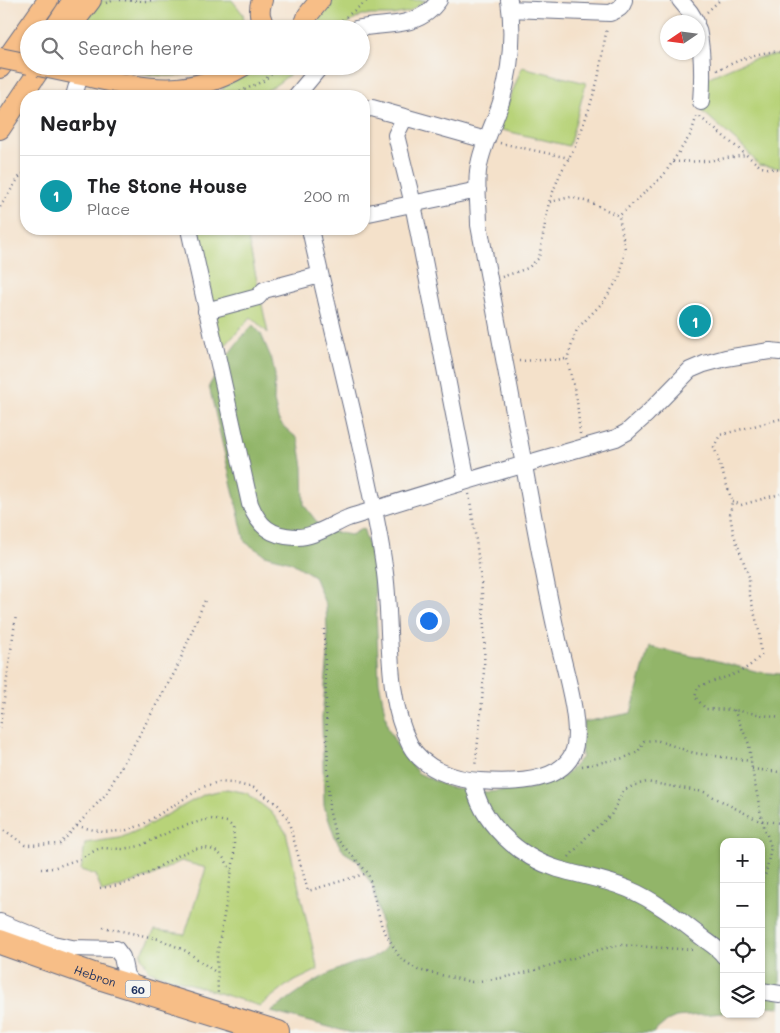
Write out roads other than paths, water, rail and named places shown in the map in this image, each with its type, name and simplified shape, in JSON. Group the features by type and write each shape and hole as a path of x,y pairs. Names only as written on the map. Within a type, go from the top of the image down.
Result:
{"highway":[{"name":"Hebron","path":"0,942 99,977 278,1033"},
{"name":"Hebron","path":"0,956 54,977 223,1033"}],"main road":[{"path":"34,20 48,0"},
{"path":"60,20 73,0"},
{"path":"77,20 91,0"},
{"path":"304,15 320,0"},
{"path":"0,68 20,40"},
{"path":"0,58 20,62"},
{"path":"0,105 21,75"},
{"path":"25,90 35,75"},
{"path":"81,75 149,89 172,89 205,84 224,75"},
{"path":"0,129 20,98"}],"street":[{"path":"370,26 394,25 411,21 427,14 439,0"},
{"path":"311,235 375,510 385,569 392,678 400,719 412,748 426,763 446,775 473,781 497,782 545,777 556,772 572,756 576,738 572,700 547,592 479,225 478,172 486,140 500,103 506,80 512,42 509,4 610,13 618,10 624,0"},
{"path":"680,0 692,15"},
{"path":"699,108 701,60"},
{"path":"75,90 76,75"},
{"path":"301,90 314,75"},
{"path":"370,108 486,140"},
{"path":"404,117 396,135 413,204 468,481"},
{"path":"370,213 478,190"},
{"path":"190,235 250,504 256,519 265,529 281,536 296,537 310,535 350,518 375,510 616,438 627,432 690,370 726,358 770,351 780,352"},
{"path":"206,311 258,297 264,290 320,275"},
{"path":"473,781 479,806 492,823 514,845 537,861 630,890 660,907 720,953"},
{"path":"0,922 53,944 72,948 116,949 120,952 126,976 138,989"},
{"path":"99,977 116,972 122,962"},
{"path":"765,992 780,994"}],"place":[{"name":"The Stone House","path":"695,321"}]}
